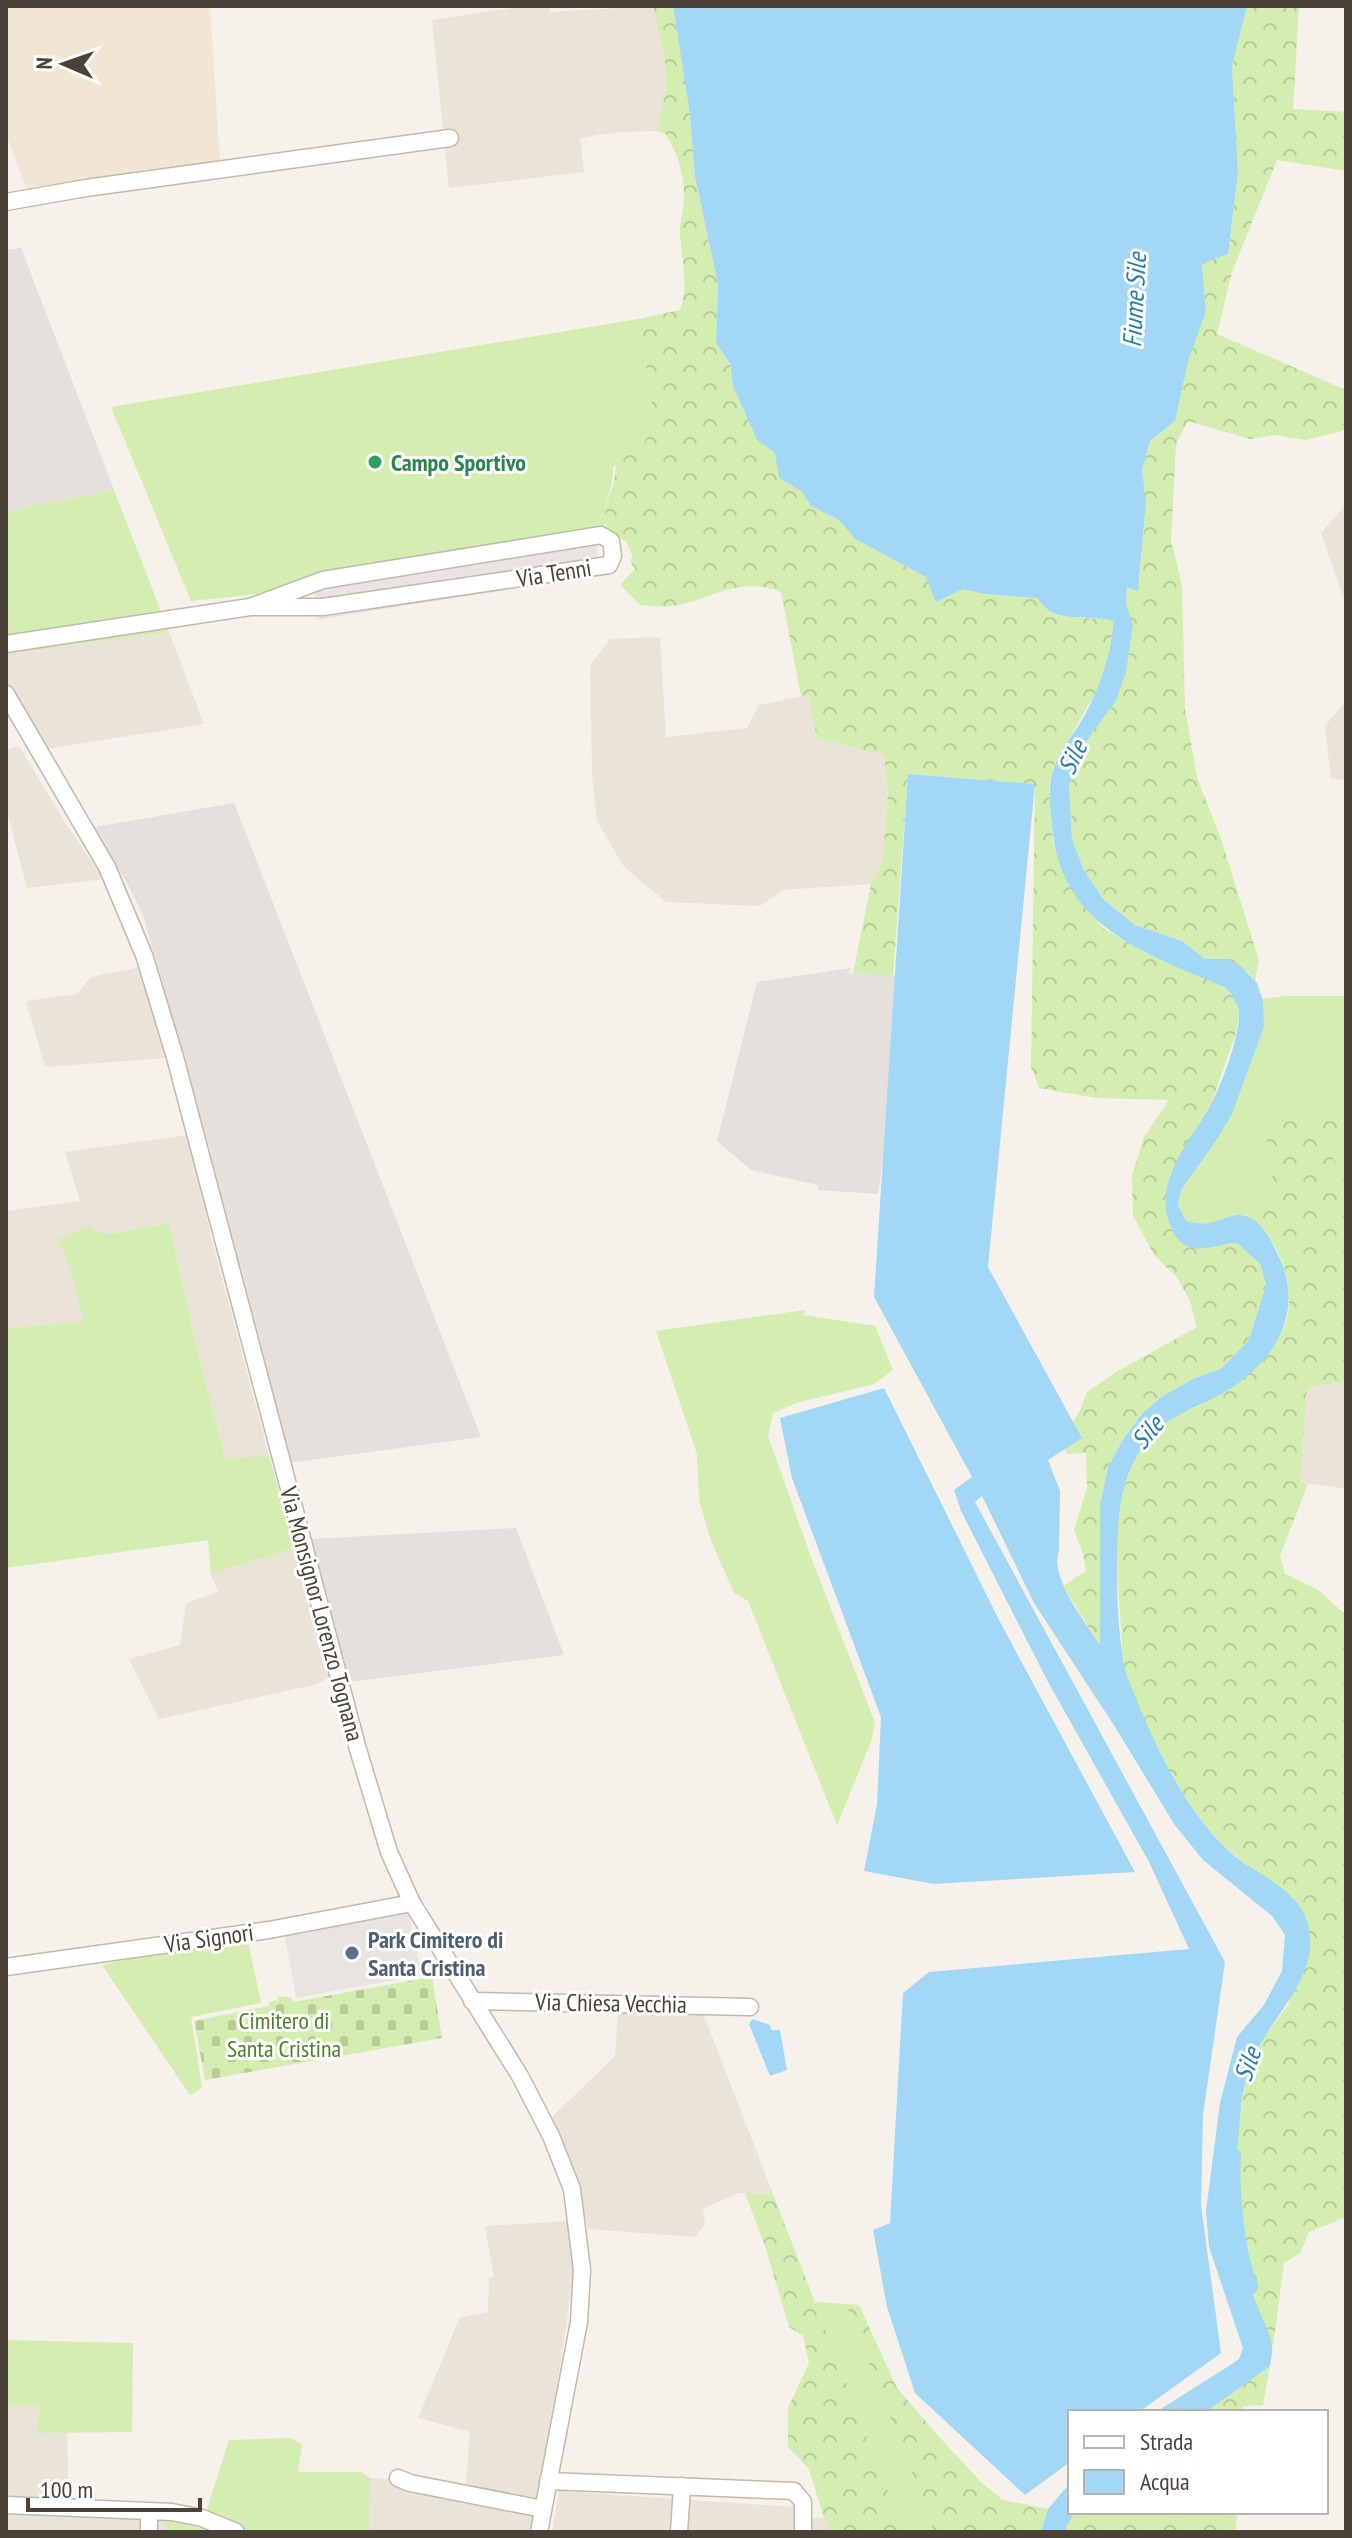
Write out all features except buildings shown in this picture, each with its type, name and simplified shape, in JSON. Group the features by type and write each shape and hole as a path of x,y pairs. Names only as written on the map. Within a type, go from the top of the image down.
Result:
{"street":[{"path":"6,202 86,188 450,138"},
{"name":"Via Tenni","path":"6,644 250,607 323,607 609,565 613,556 611,541 601,535 323,580 250,607"},
{"path":"303,587 305,607"},
{"name":"Via Monsignor Lorenzo Tognana","path":"6,694 107,867 144,955 175,1057 357,1746 389,1852 412,1903 520,2076 551,2136 572,2189 582,2270 579,2322 539,2532"},
{"name":"Via Signori","path":"6,1967 269,1930 412,1903"},
{"name":"Via Chiesa Vecchia","path":"472,2001 750,2007"},
{"path":"398,2478 543,2509"},
{"path":"548,2481 794,2491 803,2502 803,2532"},
{"path":"679,2532 682,2486"},
{"path":"6,2505 172,2512 202,2518 236,2532"},
{"path":"149,2513 149,2532"}],"shaded area":[{"path":"6,6 210,6 220,161 26,188 6,134"},
{"path":"525,6 549,6 550,12 653,6 667,83 657,131 618,132 580,138 584,172 449,188 432,20"},
{"path":"21,248 114,490 6,511 6,250"},
{"path":"1346,505 1346,605 1321,533"},
{"path":"595,540 602,574 316,620 315,580"},
{"path":"169,632 204,724 40,750 6,684 6,654"},
{"path":"660,637 666,737 747,728 759,705 808,695 817,738 884,755 888,790 883,861 871,884 782,890 760,906 666,902 624,867 597,821 592,774 590,666 610,639"},
{"path":"1346,701 1346,780 1331,779 1325,726"},
{"path":"19,746 67,826 104,879 27,888 6,808 6,750"},
{"path":"234,803 481,1437 289,1463 228,1232 210,1150 143,915 126,881 89,828"},
{"path":"140,967 166,1058 45,1067 26,1001 77,994 91,977"},
{"path":"851,968 849,973 910,977 878,1194 818,1190 818,1185 751,1170 717,1141 757,982"},
{"path":"188,1135 211,1237 269,1455 225,1460 169,1223 108,1234 90,1230 89,1227 57,1239 70,1269 85,1322 6,1328 6,1211 80,1201 65,1152"},
{"path":"1346,1381 1346,1489 1300,1482 1307,1387"},
{"path":"516,1528 564,1655 349,1682 310,1539"},
{"path":"294,1548 329,1677 318,1684 159,1719 129,1659 180,1645 186,1603 218,1592 211,1574"},
{"name":"Park Cimitero di Santa Cristina","path":"408,1907 421,1975 296,1998 284,1930"},
{"path":"619,1999 698,2000 773,2194 738,2193 703,2209 705,2224 695,2237 588,2229 576,2177 552,2117 615,2056"},
{"path":"569,2221 575,2267 535,2532 369,2532 370,2478 466,2484 470,2432 418,2418 460,2317 488,2312 489,2278 494,2277 485,2226"},
{"path":"6,2405 40,2405 36,2432 67,2432 68,2477 61,2517 163,2520 170,2532 6,2532"},
{"path":"559,2491 810,2508 810,2517 869,2521 868,2532 552,2532"}],"green space":[{"path":"653,6 673,6 690,115 695,177 718,284 716,343 730,365 733,386 757,440 775,453 780,478 801,491 811,506 839,520 855,539 926,577 985,594 1037,598 1057,615 1115,621 1102,682 1055,763 1049,787 1053,842 1064,874 1103,928 1144,952 1226,988 1235,998 1239,1013 1236,1033 1211,1104 1170,1175 1187,1247 1237,1243 1260,1264 1266,1285 1249,1340 1221,1369 1195,1378 1161,1397 1143,1413 1108,1467 1100,1505 1101,1647 1063,1586 1086,1571 1074,1530 1087,1488 1086,1453 1068,1454 1060,1445 1087,1392 1116,1372 1197,1327 1190,1301 1177,1277 1154,1255 1133,1216 1132,1175 1144,1137 1169,1100 1096,1098 1039,1088 1031,1067 1035,784 908,774 893,976 853,973 871,884 883,861 888,790 884,755 817,738 808,695 801,696 781,592 750,586 672,606 656,606 640,605 620,585 635,569 626,541 610,531 605,511 619,457 640,451 655,422 638,319 680,310 684,292 680,231 683,181 677,156 669,140 665,133 657,131 667,83"},
{"path":"1247,6 1299,6 1293,109 1346,112 1346,171 1277,160 1232,272 1217,334 1346,390 1346,430 1306,440 1276,435 1250,439 1188,421 1176,444 1171,541 1182,585 1185,709 1197,777 1222,842 1259,961 1255,980 1248,972 1225,959 1205,959 1182,941 1135,925 1104,900 1084,871 1072,839 1069,786 1073,765 1092,733 1133,624 1126,604 1127,586 1137,590 1139,585 1146,503 1142,471 1150,441 1175,421 1189,358 1206,312 1202,264 1228,254 1238,173 1232,66"},
{"name":"Campo Sportivo","path":"638,319 655,422 640,451 613,467 605,509 607,524 590,532 287,591 191,601 111,407"},
{"path":"114,490 169,632 6,654 6,511"},
{"path":"1346,996 1346,1123 1340,1103 1268,1164 1280,1198 1262,1203 1248,1217 1245,1215 1202,1227 1186,1221 1178,1205 1181,1190 1232,1114 1264,1027 1262,999"},
{"path":"1341,1103 1346,1126 1318,1137 1346,1177 1346,1381 1307,1388 1300,1482 1308,1484 1280,1556 1285,1574 1317,1589 1346,1615 1346,2217 1309,2232 1300,2253 1284,2263 1273,2346 1244,2272 1233,2235 1229,2204 1249,2069 1265,2036 1289,2004 1294,1899 1232,1853 1200,1819 1174,1779 1151,1734 1132,1690 1122,1654 1117,1542 1127,1480 1147,1441 1169,1420 1202,1404 1219,1390 1285,1325 1289,1298 1282,1263 1266,1234 1248,1217 1262,1203 1280,1198 1266,1152 1268,1135 1272,1127"},
{"path":"1346,1126 1346,1177 1317,1136"},
{"path":"169,1223 225,1459 269,1455 294,1548 211,1574 208,1540 6,1568 6,1328 84,1322 70,1269 57,1239 89,1226 91,1230 109,1234"},
{"path":"805,1310 804,1315 875,1326 893,1370 874,1384 796,1403 773,1413 768,1436 875,1723 871,1742 837,1825 748,1601 734,1593 710,1538 699,1500 697,1454 656,1331"},
{"path":"246,1932 261,2003 191,2017 202,2088 190,2095 102,1965"},
{"name":"Cimitero di Santa Cristina","path":"432,1977 442,2038 205,2080 194,2021 269,2006 269,2002 278,2000 278,1996 292,1998 293,2002"},
{"path":"745,2193 773,2194 904,2532 828,2532 828,2519 824,2518 809,2469 788,2447 788,2408 809,2363 803,2336 789,2327 764,2243"},
{"path":"815,2302 846,2304 934,2532 904,2532"},
{"path":"846,2304 859,2305 897,2388 983,2484 1003,2500 1048,2509 1041,2532 934,2532"},
{"path":"6,2340 133,2343 132,2432 36,2433 40,2405 6,2405"},
{"path":"1270,2366 1263,2405 1243,2406 1242,2410 1209,2410"},
{"path":"291,2438 302,2445 298,2472 361,2472 370,2478 369,2532 170,2532 163,2520 201,2528 229,2440"},
{"path":"1074,2514 1238,2514 1235,2532 1067,2532 1066,2527"}],"water":[{"name":"Fiume Sile","path":"673,6 1247,6 1232,66 1238,173 1228,254 1202,264 1206,312 1189,358 1175,421 1150,441 1142,470 1146,503 1138,591 1127,587 1126,604 1133,624 1126,672 1116,701 1073,765 1069,786 1072,839 1084,871 1104,900 1135,925 1182,941 1205,959 1225,959 1239,964 1257,983 1263,1001 1264,1027 1232,1114 1181,1190 1178,1205 1186,1221 1205,1224 1239,1215 1258,1223 1274,1247 1287,1279 1287,1316 1272,1349 1260,1364 1230,1389 1166,1423 1155,1432 1136,1458 1125,1485 1119,1514 1118,1608 1126,1673 1144,1719 1177,1784 1220,1842 1295,1901 1307,1921 1309,1953 1300,1982 1262,2042 1249,2071 1242,2100 1231,2190 1234,2239 1271,2340 1270,2366 1209,2410 1159,2410 1239,2359 1243,2348 1209,2247 1206,2211 1220,2103 1237,2037 1264,2005 1282,1971 1285,1935 1272,1916 1203,1860 1174,1824 1034,1603 982,1496 975,1502 1225,1962 1203,2115 1201,2205 1221,2353 1142,2410 1068,2410 1068,2463 1025,2495 915,2393 887,2307 873,2230 890,2223 903,1993 929,1972 1189,1949 1149,1862 1047,1680 961,1511 954,1490 972,1477 874,1297 908,774 1035,784 988,1267 1082,1438 1048,1460 1060,1491 1059,1574 1070,1600 1100,1645 1100,1505 1108,1467 1143,1413 1161,1397 1195,1378 1221,1369 1249,1340 1266,1285 1260,1264 1237,1243 1201,1248 1182,1244 1173,1231 1166,1209 1166,1193 1176,1163 1209,1108 1224,1075 1236,1037 1239,1011 1226,988 1138,948 1089,913 1071,889 1058,860 1050,802 1052,772 1100,683 1114,621 1057,614 1037,598 963,589 936,602 926,577 855,539 839,520 811,506 801,491 779,478 775,453 757,440 733,386 730,364 716,343 718,284 695,177 690,115"},
{"path":"884,1388 1000,1622 1135,1872 934,1884 864,1871 877,1804 881,1717 792,1478 780,1418"},
{"path":"752,2019 770,2025 771,2030 780,2030 787,2070 770,2076 749,2024"},
{"path":"1068,2485 1068,2514 1074,2514 1066,2527 1067,2532 1041,2532 1048,2509"}],"waterway":[{"name":"Sile","path":"1231,2156 1234,2222 1239,2257 1248,2286"}],"place":[{"name":"Campo Sportivo","path":"375,462"},
{"name":"Park Cimitero di Santa Cristina","path":"352,1953"}]}
